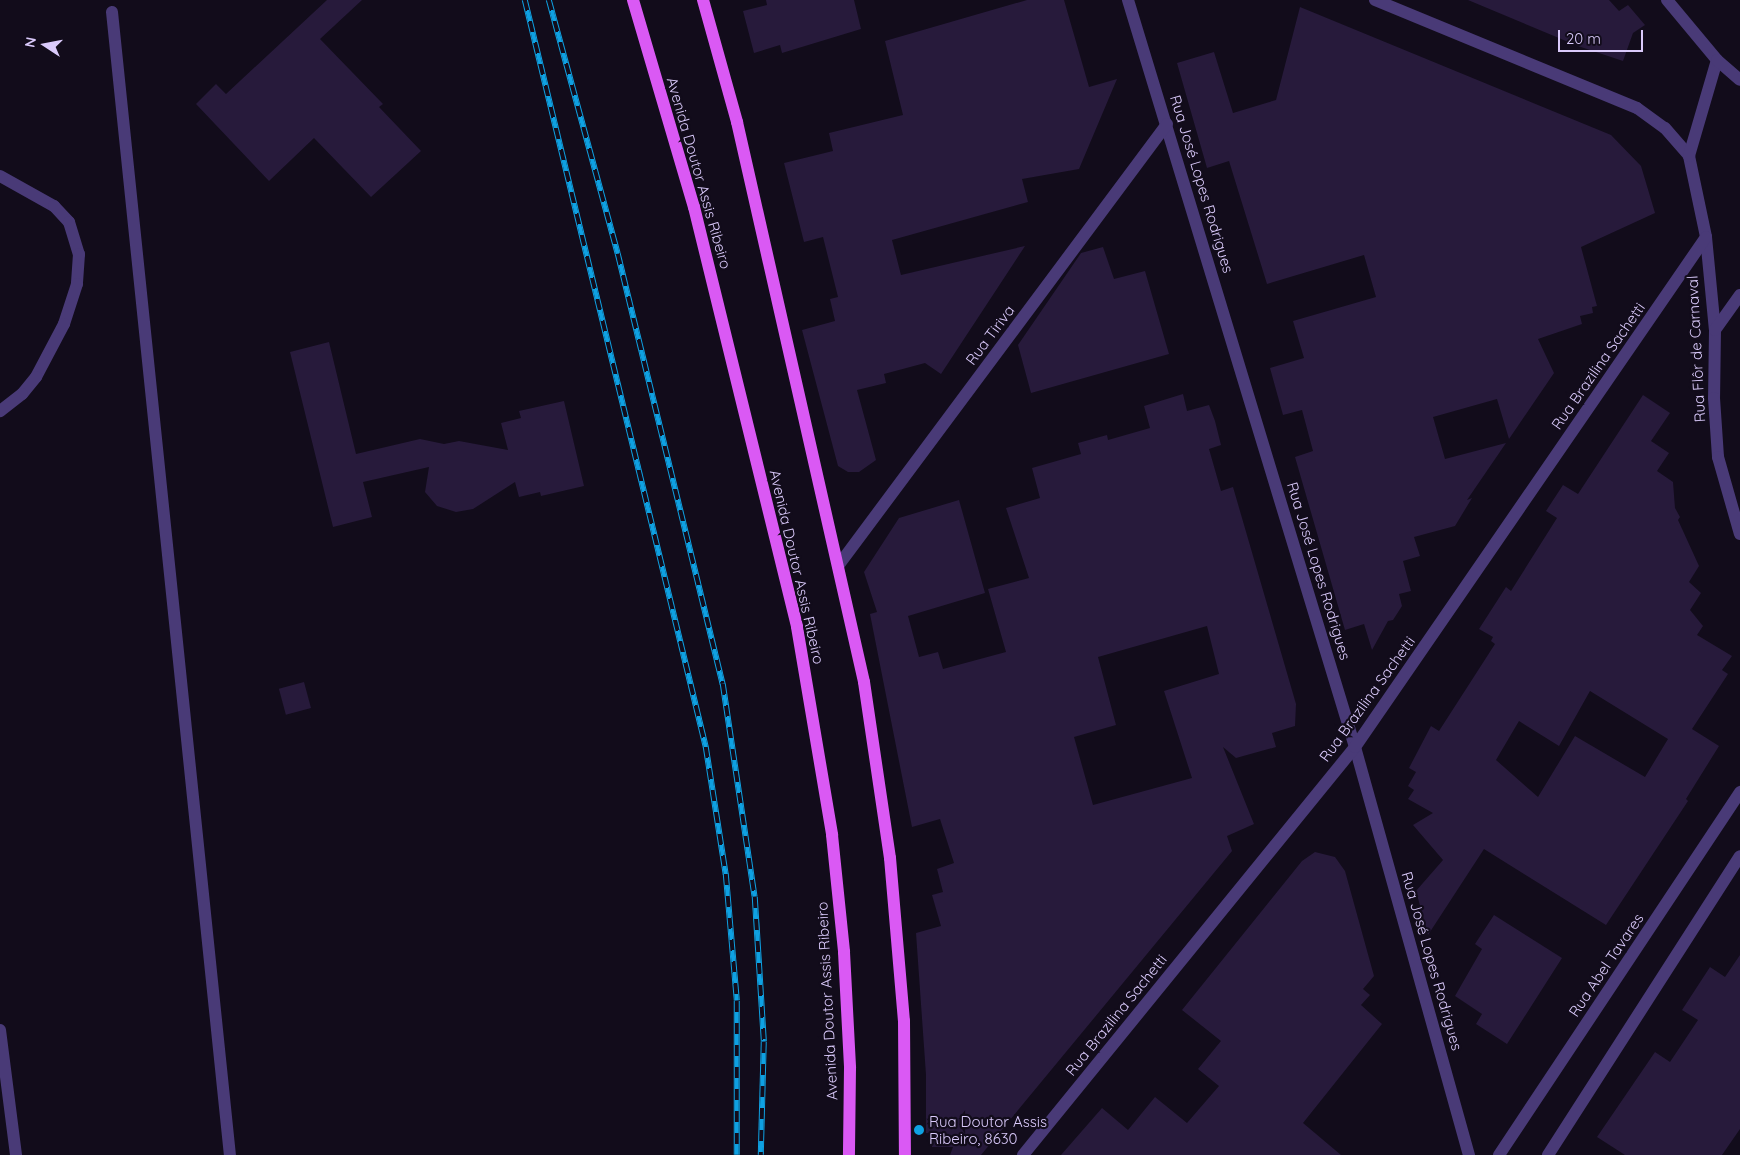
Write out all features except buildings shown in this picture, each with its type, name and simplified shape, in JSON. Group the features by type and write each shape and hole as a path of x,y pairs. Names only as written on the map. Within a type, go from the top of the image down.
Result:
{"main road":[{"name":"Avenida Doutor Assis Ribeiro","path":"633,0 694,207 797,627 832,835 844,952 850,1068 849,1155"},
{"path":"703,0 737,122 864,682 890,858 904,1021 905,1155"}],"street":[{"name":"Rua José Lopes Rodrigues","path":"1128,0 1355,747 1469,1155"},
{"name":"Rua Flôr de Carnaval","path":"1374,0 1637,108 1665,128 1689,156 1706,237 1714,330 1714,398 1718,457 1740,534"},
{"path":"1667,0 1717,60 1740,80"},
{"path":"112,12 230,1155"},
{"path":"1689,156 1717,60"},
{"name":"Rua Tiriva","path":"838,566 1167,124"},
{"path":"0,176 54,206 69,222 79,254 77,284 64,324 36,377 22,394 0,411"},
{"name":"Rua Brazilina Sachetti","path":"1023,1155 1355,747 1706,237"},
{"path":"1714,330 1740,295"},
{"name":"Rua Abel Tavares","path":"1498,1155 1740,792"},
{"path":"1548,1155 1740,856"},
{"path":"0,1030 16,1155"}],"railway":[{"path":"525,0 706,747 726,874 737,1001 737,1155"},
{"path":"549,0 618,254 723,684 755,897 764,1042 761,1155"}],"place":[{"name":"Rua Doutor Assis Ribeiro, 8630","path":"919,1130"}]}
